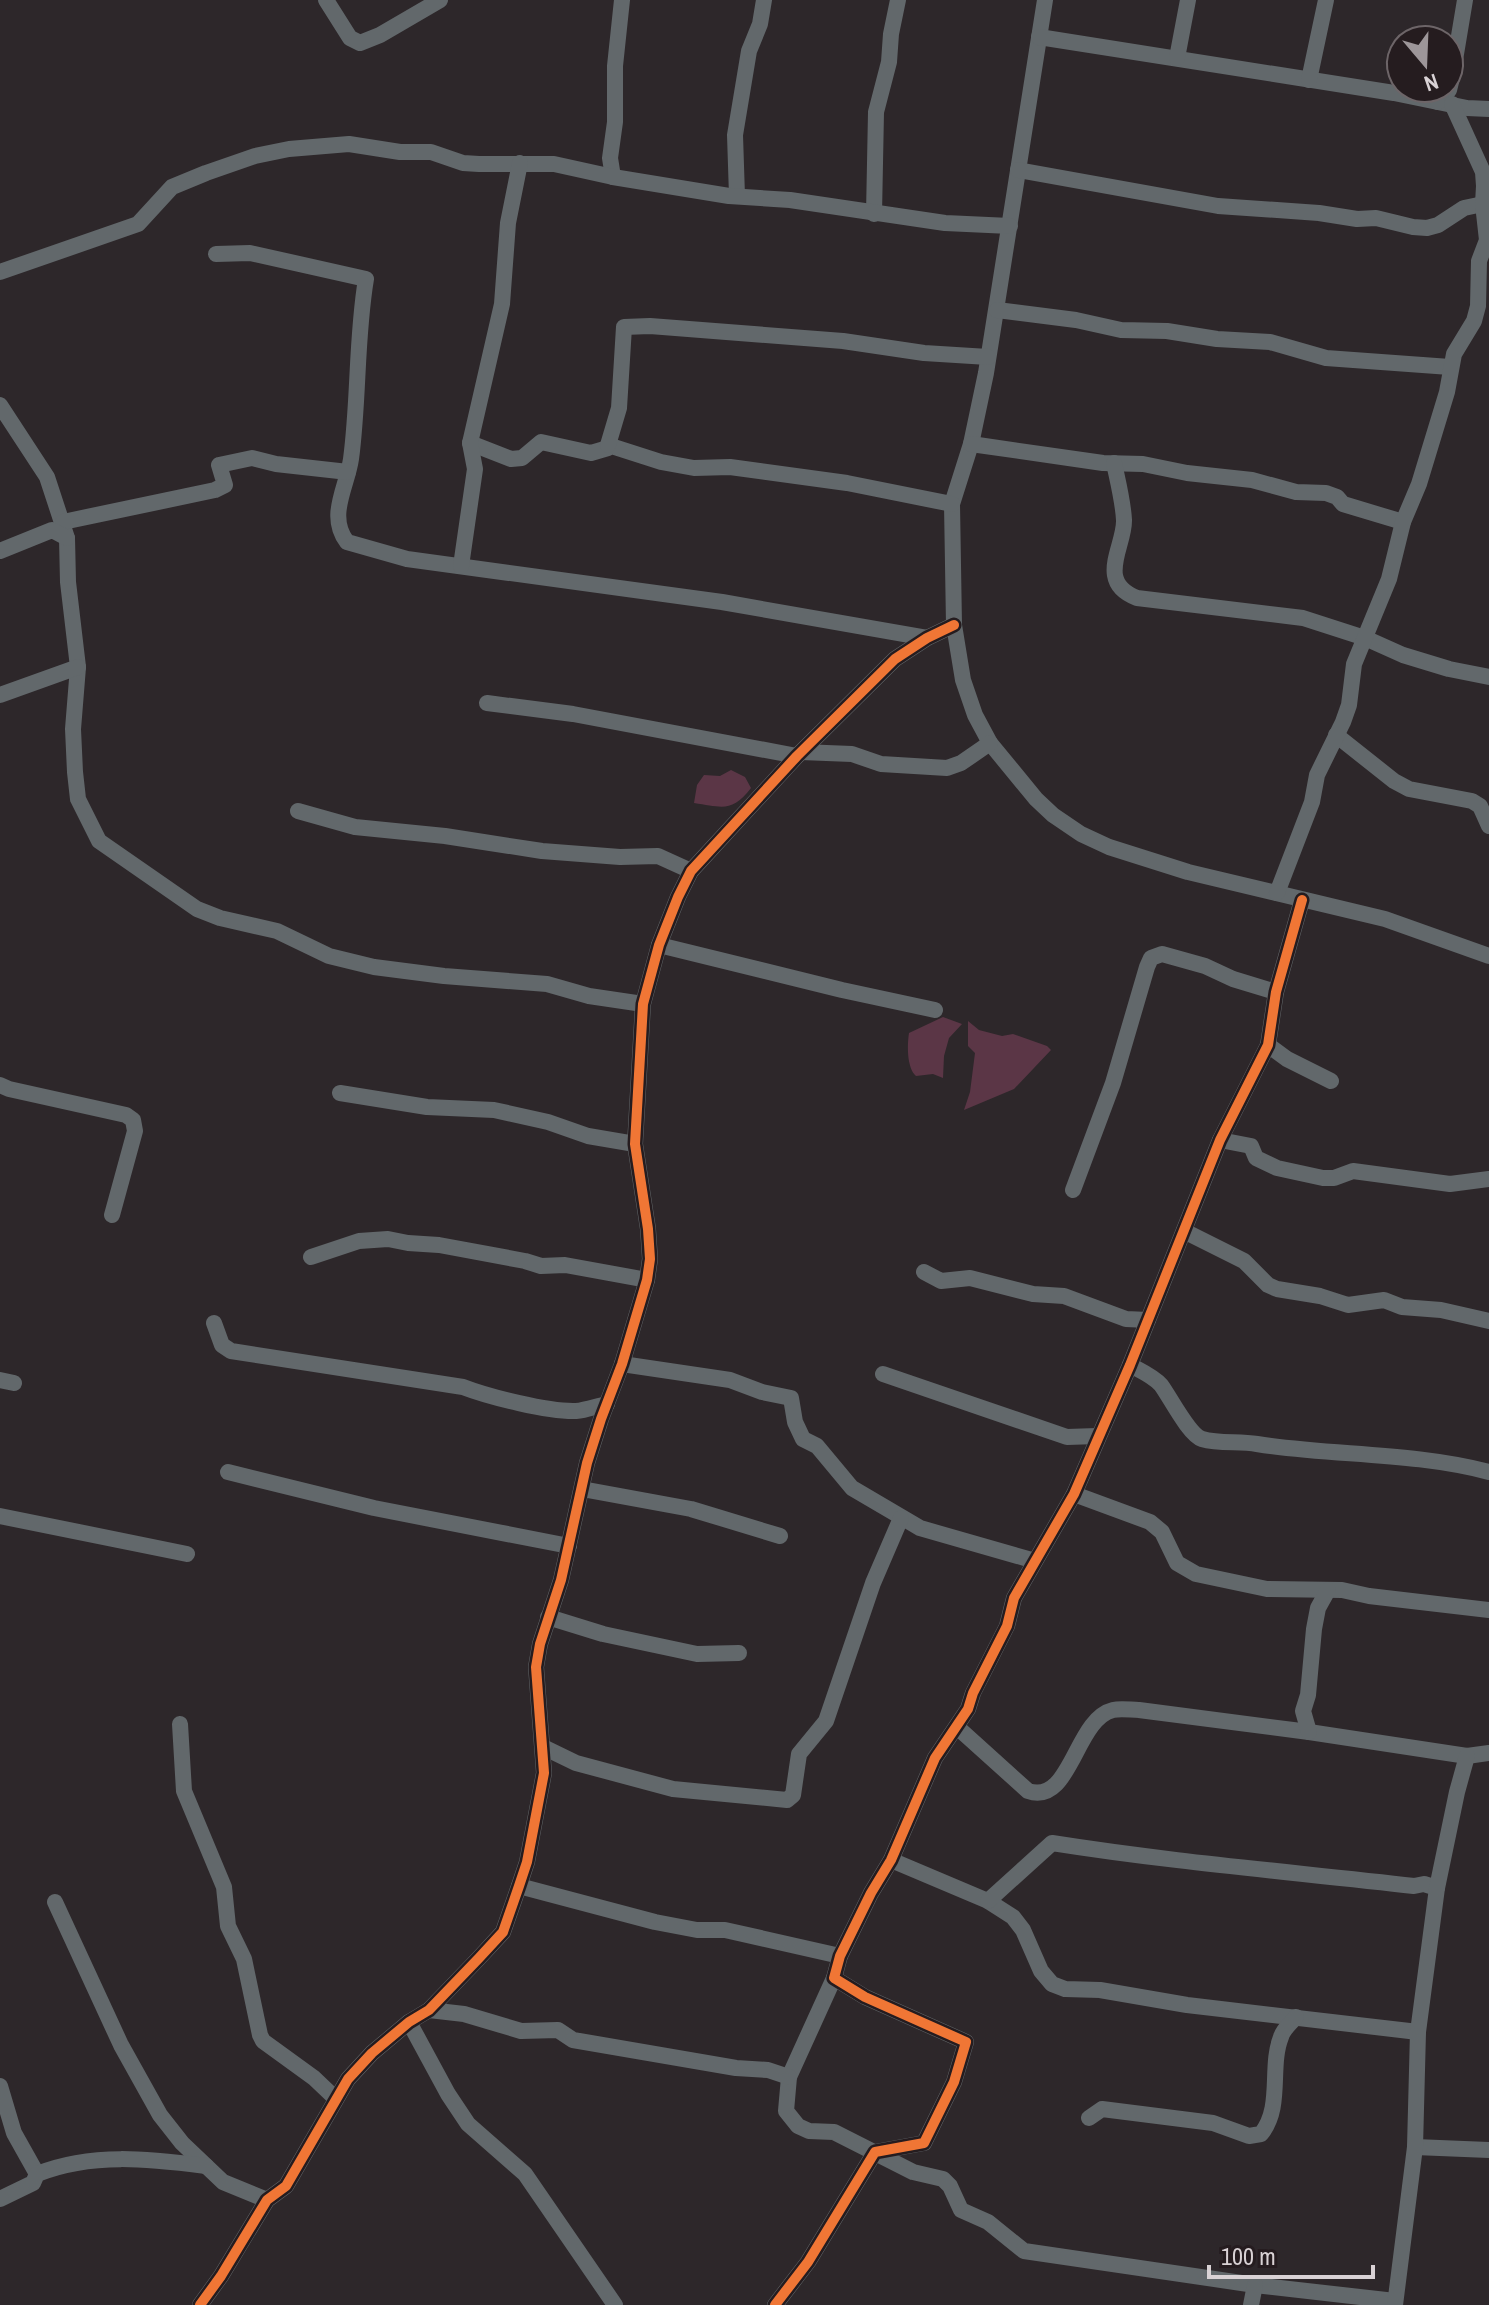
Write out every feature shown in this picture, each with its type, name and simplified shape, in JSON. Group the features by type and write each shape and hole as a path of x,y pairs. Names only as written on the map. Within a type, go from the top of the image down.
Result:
{"street":[{"path":"326,0 350,38 360,43 380,35 440,0"},
{"path":"613,177 610,158 622,0"},
{"path":"737,196 735,135 749,51 760,24 764,0"},
{"path":"874,214 876,112 889,62 898,0"},
{"path":"1045,0 997,310 971,444 952,504 954,625 968,699 990,743 1036,799 1081,834 1109,847 1188,872 1385,919 1489,956"},
{"path":"1177,58 1188,0"},
{"path":"1309,80 1326,0"},
{"path":"1461,24 1465,0"},
{"path":"1039,37 1385,93"},
{"path":"1277,893 1312,802 1317,775 1349,705 1354,664 1367,643 1389,579 1403,522 1419,484 1447,392 1454,354 1474,321 1478,306 1479,261 1487,240 1483,204 1484,166 1446,104"},
{"path":"1452,104 1489,109"},
{"path":"0,272 138,224 172,187 255,156 289,149 349,144 400,152 431,152 463,163 554,164 613,177 737,196 790,200 945,223 1010,226"},
{"path":"461,566 475,469 470,443 502,304 508,223 520,163"},
{"path":"1018,170 1218,206 1319,213 1357,219 1376,218 1413,227 1438,225 1464,208 1483,204"},
{"path":"216,254 250,253 366,279 348,472 337,513 341,534 347,542 407,559 722,602 927,638"},
{"path":"997,310 1076,320 1121,330 1167,331 1217,339 1270,342 1326,358 1450,367"},
{"path":"470,443 511,459 522,458 541,442 591,453 608,448 619,408 624,327 650,326 843,341 924,353 988,357"},
{"path":"0,405 47,477 65,530 78,667 73,756 78,799 94,833 107,847 197,909 220,918 277,931 341,960 444,976 547,984 589,996 643,1004"},
{"path":"971,444 1252,480 1296,492 1326,493 1337,497 1343,504 1403,522"},
{"path":"608,445 661,462 694,468 730,467 847,483 952,504"},
{"path":"0,551 48,530 65,530 215,490 225,485 219,465 252,458 276,464 348,472"},
{"path":"1114,463 1124,522 1116,548 1115,567 1117,580 1126,594 1246,613 1303,618 1367,643 1449,669 1489,677"},
{"path":"200,2305 267,2200 286,2186 335,2098 372,2053 409,2022 429,2010 503,1932 519,1886 537,1817 544,1773 536,1667 561,1580 587,1463 622,1364 647,1280 650,1259 648,1229 635,1144 643,1004 659,945 678,897 691,871 799,754 895,659 954,625"},
{"path":"0,695 78,667"},
{"path":"487,703 799,754 852,754 881,764 933,769 961,763 990,743"},
{"path":"1336,735 1394,781 1409,789 1472,801 1480,806 1489,826"},
{"path":"298,811 355,827 542,851 620,857 658,856 691,871"},
{"path":"1302,900 1276,992 1268,1045 1220,1140 1163,1289 1074,1494 1014,1598 1007,1626 968,1709 935,1758 891,1860 840,1956 834,1978 789,2077 786,2111 798,2126 809,2131 834,2132 913,2172 943,2179 950,2186 961,2210 988,2222 1024,2251 1395,2303 1415,2147 1418,2032 1437,1888 1467,1756"},
{"path":"659,945 935,1010"},
{"path":"1073,1190 1108,1098 1151,958 1162,954 1276,992"},
{"path":"1268,1045 1287,1059 1331,1081"},
{"path":"0,1085 22,1093 126,1115 133,1120 135,1131 112,1215"},
{"path":"340,1093 427,1107 494,1110 548,1122 588,1136 635,1144"},
{"path":"1220,1140 1251,1146 1256,1158 1277,1168 1323,1178 1334,1178 1353,1171 1450,1184 1489,1179"},
{"path":"1184,1231 1244,1261 1262,1280 1277,1289 1320,1296 1348,1305 1384,1300 1402,1307 1441,1310 1489,1321"},
{"path":"311,1257 359,1241 388,1239 439,1245 541,1266 565,1265 647,1280"},
{"path":"924,1272 941,1281 970,1278 1033,1294 1064,1296 1126,1319 1148,1320"},
{"path":"214,1323 222,1345 231,1351 350,1372 463,1387 492,1397 562,1410 576,1411 607,1404"},
{"path":"622,1364 730,1380 762,1392 791,1398 795,1422 803,1439 817,1446 852,1488 920,1528 1035,1561"},
{"path":"1130,1365 1160,1384 1201,1439 1278,1449 1300,1448 1390,1457 1489,1472"},
{"path":"883,1374 1067,1437 1097,1436"},
{"path":"228,1472 374,1508 569,1546"},
{"path":"582,1489 691,1509 780,1536"},
{"path":"1074,1494 1150,1522 1162,1532 1177,1563 1196,1574 1267,1589 1328,1590 1489,1610"},
{"path":"0,1516 187,1554"},
{"path":"543,1747 576,1763 673,1789 787,1800 795,1788 799,1754 826,1721 873,1583 901,1518"},
{"path":"1279,1729 1303,1711 1308,1695 1318,1608 1328,1590"},
{"path":"548,1617 603,1634 697,1654 739,1653"},
{"path":"957,1727 1028,1791 1039,1794 1048,1791 1061,1778 1091,1727 1101,1716 1114,1709 1309,1732 1467,1756 1489,1753"},
{"path":"1303,1711 1309,1732"},
{"path":"180,1724 184,1791 224,1887 228,1926 244,1959 260,2035 281,2056 314,2078 335,2098"},
{"path":"988,1901 1052,1843 1216,1866 1316,1873 1437,1888"},
{"path":"891,1860 988,1901 1013,1917 1023,1930 1041,1971 1052,1984 1065,1989 1100,1990 1187,2005 1418,2032"},
{"path":"519,1886 655,1922 697,1930 725,1930 840,1956"},
{"path":"55,1902 141,2084 160,2115 182,2143 223,2182 267,2200"},
{"path":"775,2305 808,2262 875,2152 924,2143 954,2082 966,2042 865,1997 834,1978"},
{"path":"429,2010 464,2014 521,2031 558,2030 573,2040 736,2068 768,2070 789,2077"},
{"path":"1089,2118 1102,2109 1213,2123 1249,2136 1261,2134 1268,2126 1280,2037 1296,2017"},
{"path":"409,2022 468,2124 525,2174 615,2305"},
{"path":"0,2086 14,2133 37,2174"},
{"path":"1415,2147 1489,2150"},
{"path":"0,2199 33,2183 37,2174 65,2163 151,2159 206,2166"},
{"path":"1251,2305 1255,2285"}],"shaded area":[{"path":"731,770 745,777 751,788 744,796 726,806 694,803 697,785 704,775 720,776"},
{"path":"943,1017 962,1024 949,1038 943,1078 933,1074 916,1076 909,1062 909,1033"},
{"path":"968,1021 979,1030 1002,1036 1013,1034 1051,1050 1014,1089 964,1110 970,1092 975,1053 968,1046"}],"cycle path":[{"path":"200,2305 267,2200 286,2186 348,2079 372,2053 409,2022 429,2010 503,1932 519,1886 527,1862 544,1773 536,1667 540,1644 561,1580 587,1463 622,1364 647,1280 650,1259 648,1229 635,1144 643,1004 659,945 678,897 691,871 797,756 895,659 954,625"},
{"path":"775,2305 808,2262 875,2152 924,2143 954,2082 966,2042 865,1997 834,1978 840,1956 891,1860 935,1758 968,1709 1007,1626 1014,1598 1074,1494 1130,1365 1220,1140 1268,1045 1276,992 1302,900"}]}
